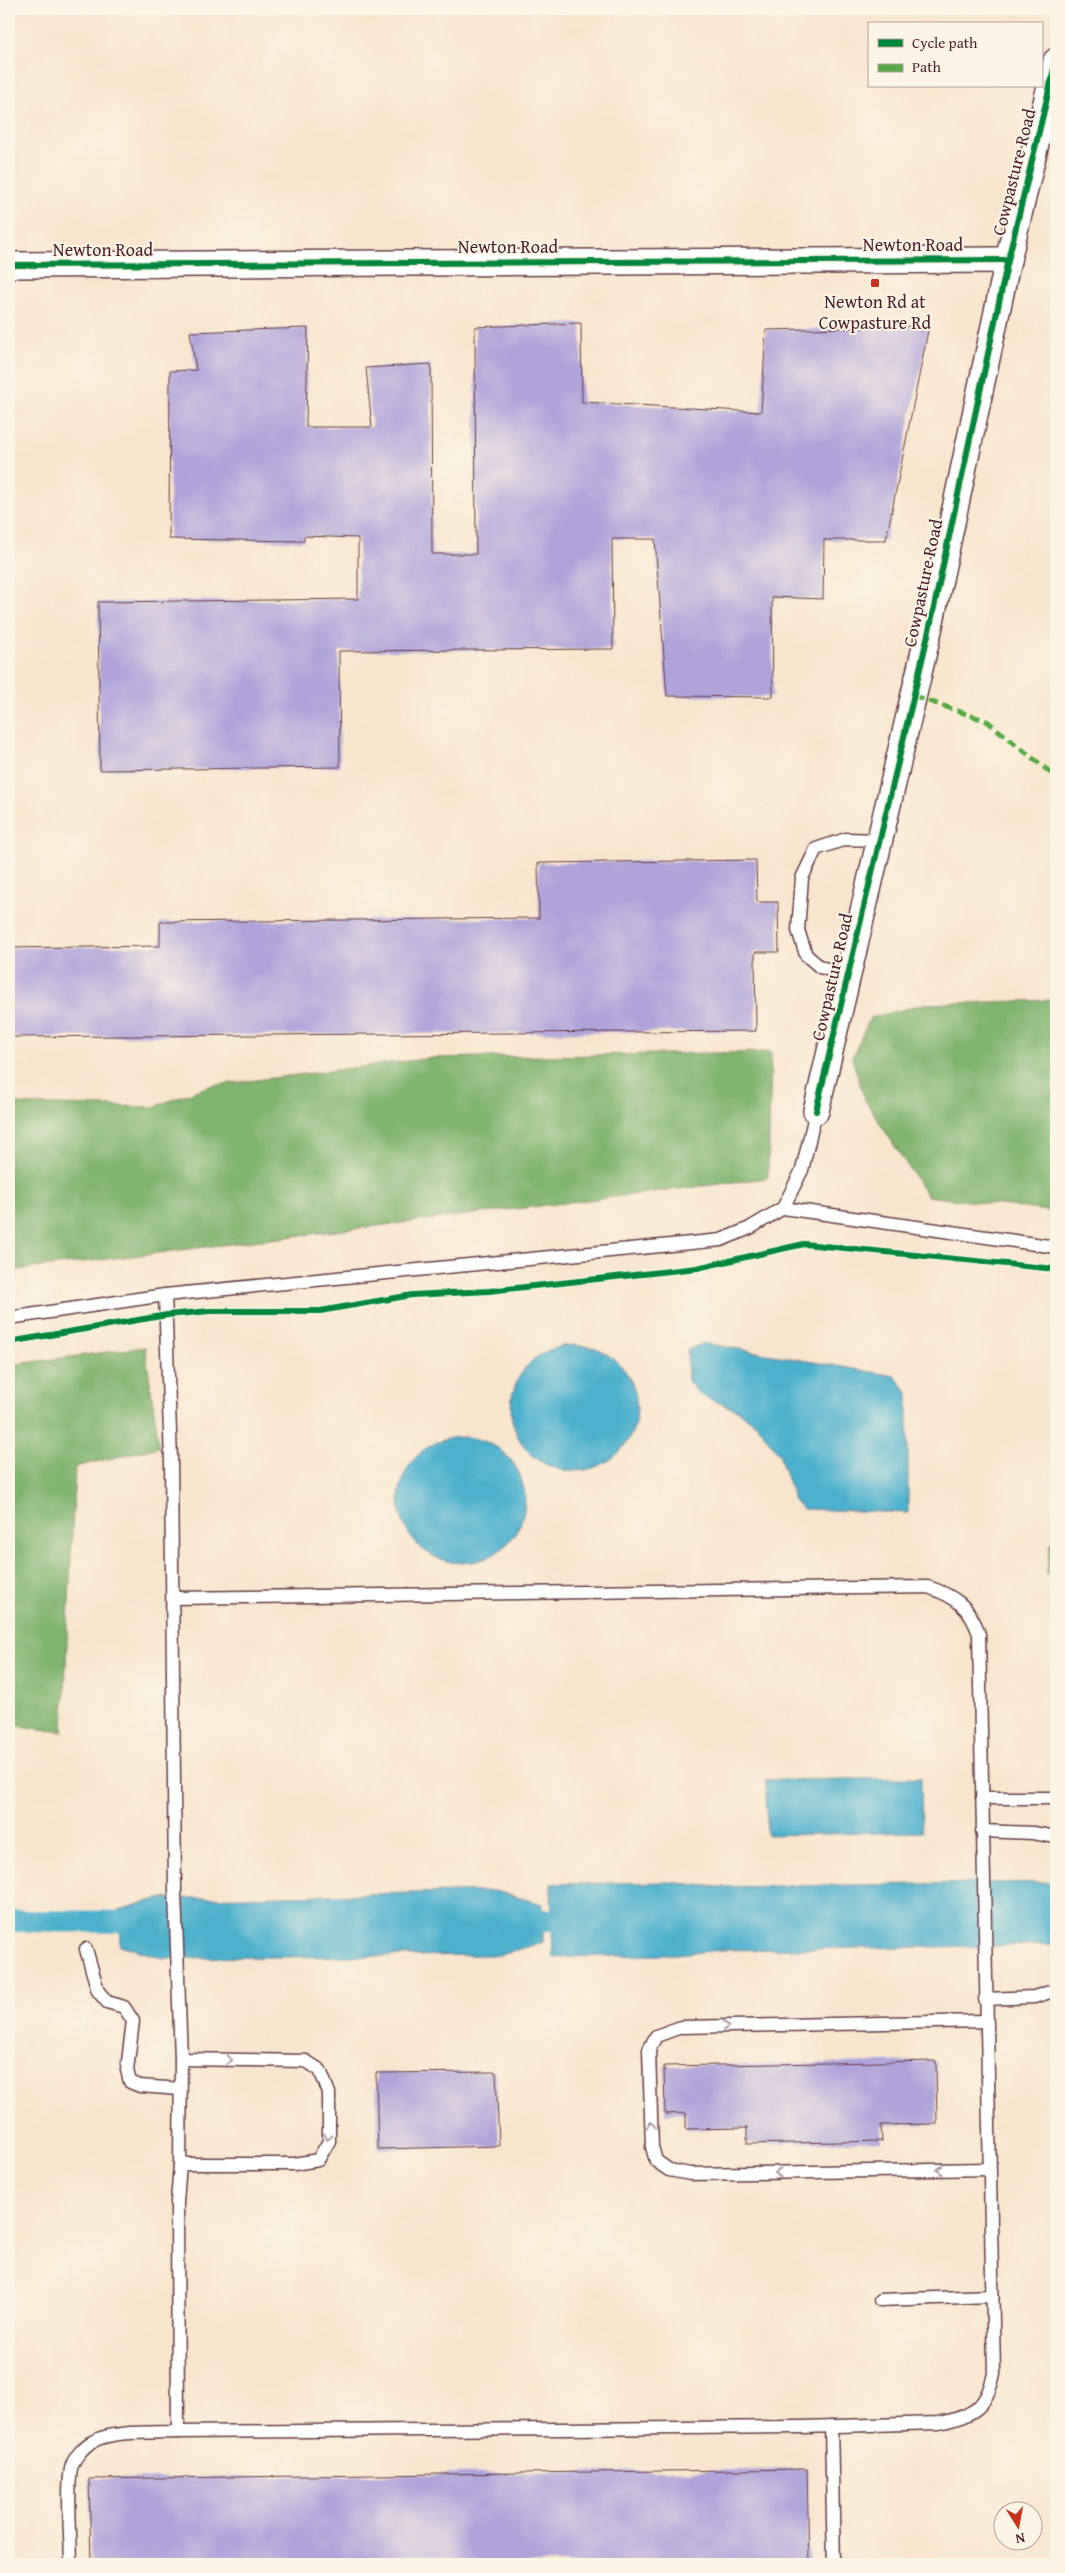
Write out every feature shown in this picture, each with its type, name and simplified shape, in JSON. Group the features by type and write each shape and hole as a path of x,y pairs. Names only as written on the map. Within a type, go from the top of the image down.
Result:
{"street":[{"name":"Cowpasture Road","path":"816,1110 930,626 1008,260 1056,61"},
{"name":"Newton Road","path":"9,265 1008,260"}],"lane":[{"path":"848,976 820,967 806,955 798,930 802,878 816,849 846,839 880,840"},
{"path":"9,1318 165,1295 722,1240 750,1228 783,1208 802,1170 816,1110"},
{"path":"783,1208 1056,1247"},
{"path":"165,1295 173,1598 175,1892 181,2059 180,2164 177,2202 178,2432"},
{"path":"71,2564 70,2480 72,2465 80,2452 92,2442 113,2436 178,2432 831,2426 939,2423 958,2419 974,2412 984,2402 991,2389 994,2373 984,1958 979,1634 973,1616 949,1594 928,1587 173,1598"},
{"path":"982,1798 1056,1798"},
{"path":"982,1831 1033,1833 1056,1837"},
{"path":"86,1949 98,1991 107,2002 124,2006 133,2021 127,2070 130,2082 140,2086 180,2089"},
{"path":"985,1999 1034,1997 1056,1990"},
{"path":"986,2021 681,2027 656,2036 649,2050 652,2147 656,2161 669,2170 690,2174 989,2169"},
{"path":"180,2164 294,2164 318,2160 329,2141 330,2111 329,2093 320,2070 306,2061 181,2059"},
{"path":"880,2300 992,2296"},
{"path":"831,2426 834,2564"}],"green space":[{"path":"1056,1000 1056,1212 927,1196 865,1100 852,1058 870,1018 924,1004"},
{"path":"771,1052 768,1178 9,1271 9,1104 153,1107 209,1086 432,1058"},
{"path":"145,1347 159,1447 75,1467 63,1732 9,1725 9,1365"},
{"path":"1056,1379 1056,1431 1049,1407"},
{"path":"1056,1538 1056,1580 1046,1573 1051,1544"}],"water":[{"path":"703,1343 895,1376 908,1393 908,1513 803,1509 794,1501 779,1454 757,1425 737,1410 700,1395 688,1381 687,1351"},
{"path":"574,1345 598,1349 619,1363 633,1384 637,1408 633,1432 619,1453 598,1467 574,1471 550,1467 529,1453 515,1432 511,1408 515,1384 529,1363 550,1349"},
{"path":"462,1437 486,1441 507,1455 521,1476 525,1500 521,1524 507,1545 486,1559 462,1563 438,1559 417,1545 403,1524 399,1500 403,1476 417,1455 438,1441"},
{"path":"921,1778 922,1832 767,1835 766,1780"},
{"path":"669,1882 718,1887 1056,1882 1056,1945 722,1950 665,1955 553,1957 551,1884"},
{"path":"495,1891 543,1904 543,1942 501,1955 162,1958 120,1945 119,1910 157,1899"}],"building":[{"path":"581,323 582,402 761,412 766,330 929,326 886,540 824,540 823,599 772,597 773,697 667,696 655,539 612,539 613,649 339,651 340,767 100,770 98,602 358,599 358,538 304,536 304,541 169,539 170,371 196,370 190,332 308,328 306,427 372,427 366,368 431,364 432,554 476,554 475,327"},
{"path":"756,860 757,902 778,902 779,952 755,952 756,1031 9,1037 9,948 160,946 160,922 539,918 538,863"},
{"path":"936,2061 937,2124 881,2125 882,2141 747,2144 747,2128 686,2129 686,2113 665,2114 664,2066"},
{"path":"496,2072 499,2146 378,2149 376,2073"},
{"path":"807,2469 809,2564 91,2564 89,2479"}],"waterway":[{"path":"513,1920 552,1920"},
{"path":"9,1921 148,1922"}],"marked path":[{"path":"914,696 987,721 1056,777"}],"cycle path":[{"path":"816,1111 930,626 1008,260 1056,61"},
{"path":"9,265 1008,260"},
{"path":"9,1342 167,1315 210,1311 320,1311 412,1295 489,1291 697,1268 804,1244 1056,1269"}],"place":[{"name":"Newton Rd at Cowpasture Rd","path":"875,283"}]}
